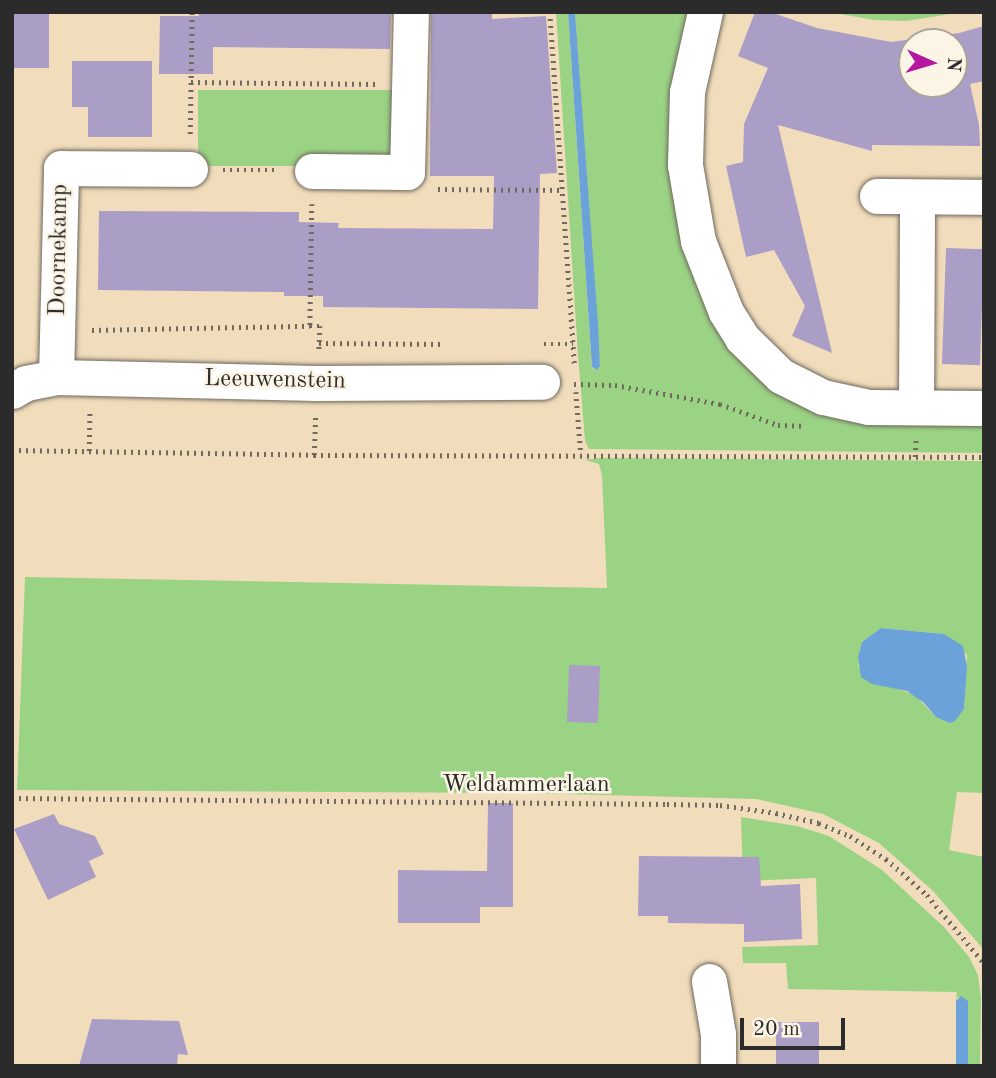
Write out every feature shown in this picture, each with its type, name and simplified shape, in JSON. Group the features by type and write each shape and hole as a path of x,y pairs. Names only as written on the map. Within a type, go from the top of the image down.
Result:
{"street":[{"path":"312,171 407,172 411,12"},
{"path":"705,12 693,55 684,128 685,165 698,241 726,312 747,345 781,376 822,397 868,407 984,408"},
{"name":"Doornekamp","path":"56,377 61,167 190,169"},
{"path":"877,196 984,197"},
{"path":"916,408 917,197"},
{"name":"Leeuwenstein","path":"12,391 26,383 56,377 316,383 542,382"},
{"path":"709,981 718,1034 719,1066"}],"path":[{"path":"192,12 190,169 312,171 310,326"},
{"path":"550,12 581,454"},
{"path":"191,82 409,85"},
{"path":"407,172 407,189 563,190"},
{"path":"91,378 92,328 320,326 316,383"},
{"path":"542,382 615,385 720,404 789,427 800,426 807,420 822,397"},
{"path":"12,450 314,456 581,454 984,457"},
{"name":"Weldammerlaan","path":"12,798 694,805 776,813 819,823 850,836 886,859 927,895 984,963"}],"green space":[{"path":"556,12 568,12 592,368 597,370 600,366 575,12 692,12 674,90 746,363 984,421 984,453 589,449 585,441 578,355"},
{"path":"829,12 963,12 906,21 874,20"},
{"path":"198,90 400,90 400,166 198,166"},
{"path":"585,460 984,461 984,793 957,792 949,850 984,857 984,950 933,891 879,843 823,814 756,799 527,793 17,790 25,577 607,588 602,475 599,464","holes":["881,628 944,634 967,655 964,709 950,723 932,713 915,695 895,688 858,666 862,642"]},
{"path":"741,817 797,826 829,836 882,870 944,927 969,957 978,975 981,998 980,1066 968,1066 968,1001 958,997 956,1001 957,992 788,989 786,963 743,963 742,947 818,945 816,878 743,881"}],"water":[{"path":"568,12 575,12 598,324 600,366 597,370 592,367"},
{"path":"881,628 944,634 963,646 967,666 964,709 955,721 950,723 936,717 924,703 907,691 872,684 861,677 858,658 862,642"},
{"path":"961,996 968,1001 968,1066 956,1066 956,1001"}],"building":[{"path":"12,12 49,12 49,68 12,68"},
{"path":"199,12 391,12 390,49 213,47 213,74 159,74 160,16 199,16"},
{"path":"431,12 492,12 492,19 546,16 557,173 540,174 538,309 323,307 323,296 284,296 284,292 98,290 99,211 299,212 299,222 339,223 338,228 493,229 494,176 430,176"},
{"path":"755,12 770,12 817,28 898,41 898,98 968,98 968,30 984,26 984,81 970,84 979,125 980,146 872,145 872,151 778,125 832,353 792,336 805,306 774,250 746,257 726,166 743,162 744,124 768,68 738,56"},
{"path":"72,61 152,61 152,137 88,137 88,107 72,107"},
{"path":"946,248 984,249 980,365 942,364"},
{"path":"569,665 600,666 598,723 567,722"},
{"path":"488,803 513,803 513,907 480,907 480,923 398,923 398,870 487,871"},
{"path":"54,814 59,824 95,836 104,854 89,861 96,877 48,900 14,829"},
{"path":"639,856 759,857 761,886 800,884 802,939 744,942 744,924 668,923 668,916 638,916"},
{"path":"92,1019 179,1021 188,1055 178,1054 177,1066 79,1066"},
{"path":"776,1022 819,1022 819,1066 776,1066"}]}
